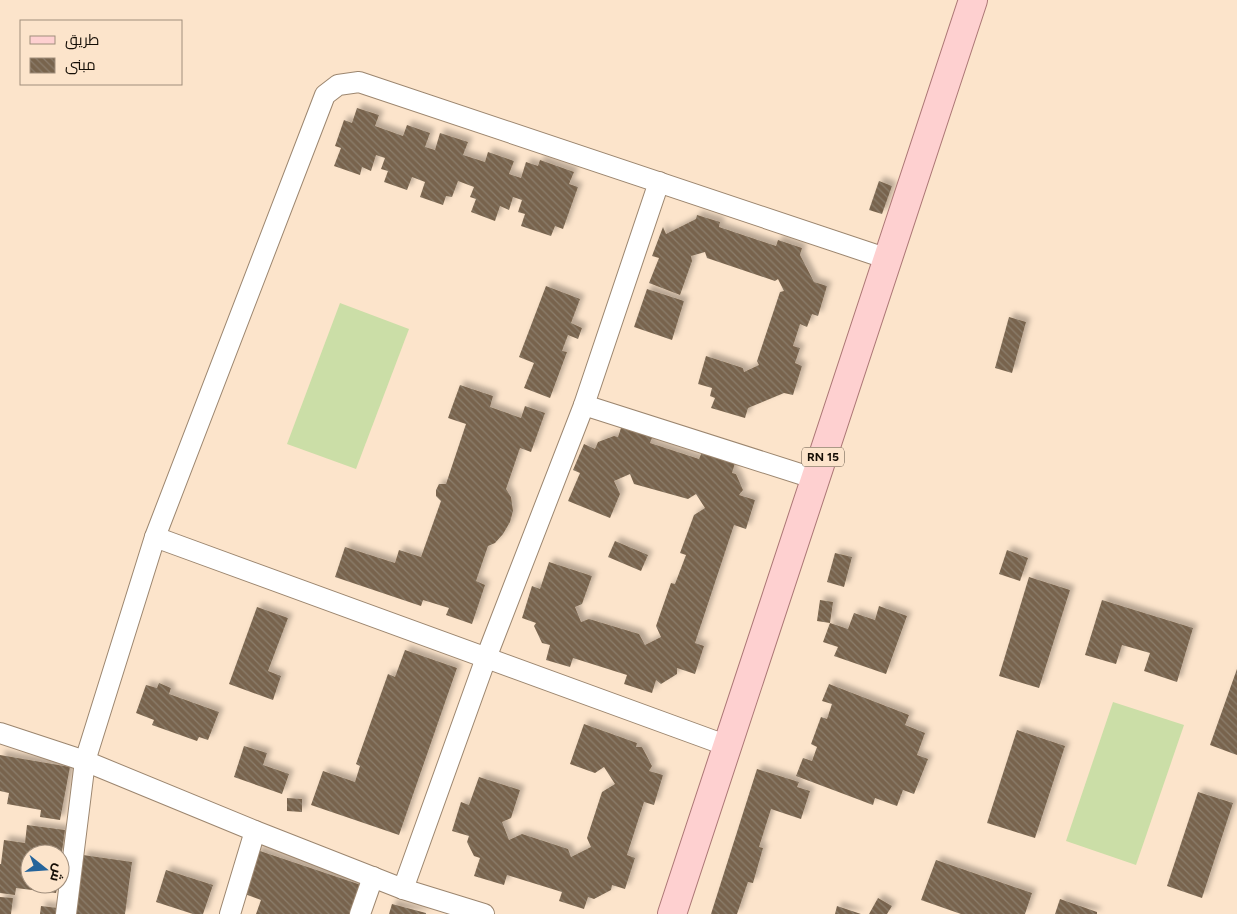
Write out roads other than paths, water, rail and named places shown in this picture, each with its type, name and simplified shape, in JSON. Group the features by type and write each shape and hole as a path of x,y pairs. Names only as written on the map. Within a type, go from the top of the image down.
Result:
{"main road":[{"name":"RN 15","path":"672,914 973,0"}],"street":[{"path":"66,914 85,761 155,536 326,95 338,86 360,82 888,259"},
{"path":"403,889 486,658 584,405 659,182"},
{"path":"584,405 816,479"},
{"path":"155,536 728,746"},
{"path":"0,733 85,761 403,889 484,914"},
{"path":"230,914 255,831"},
{"path":"360,914 373,877"}]}
